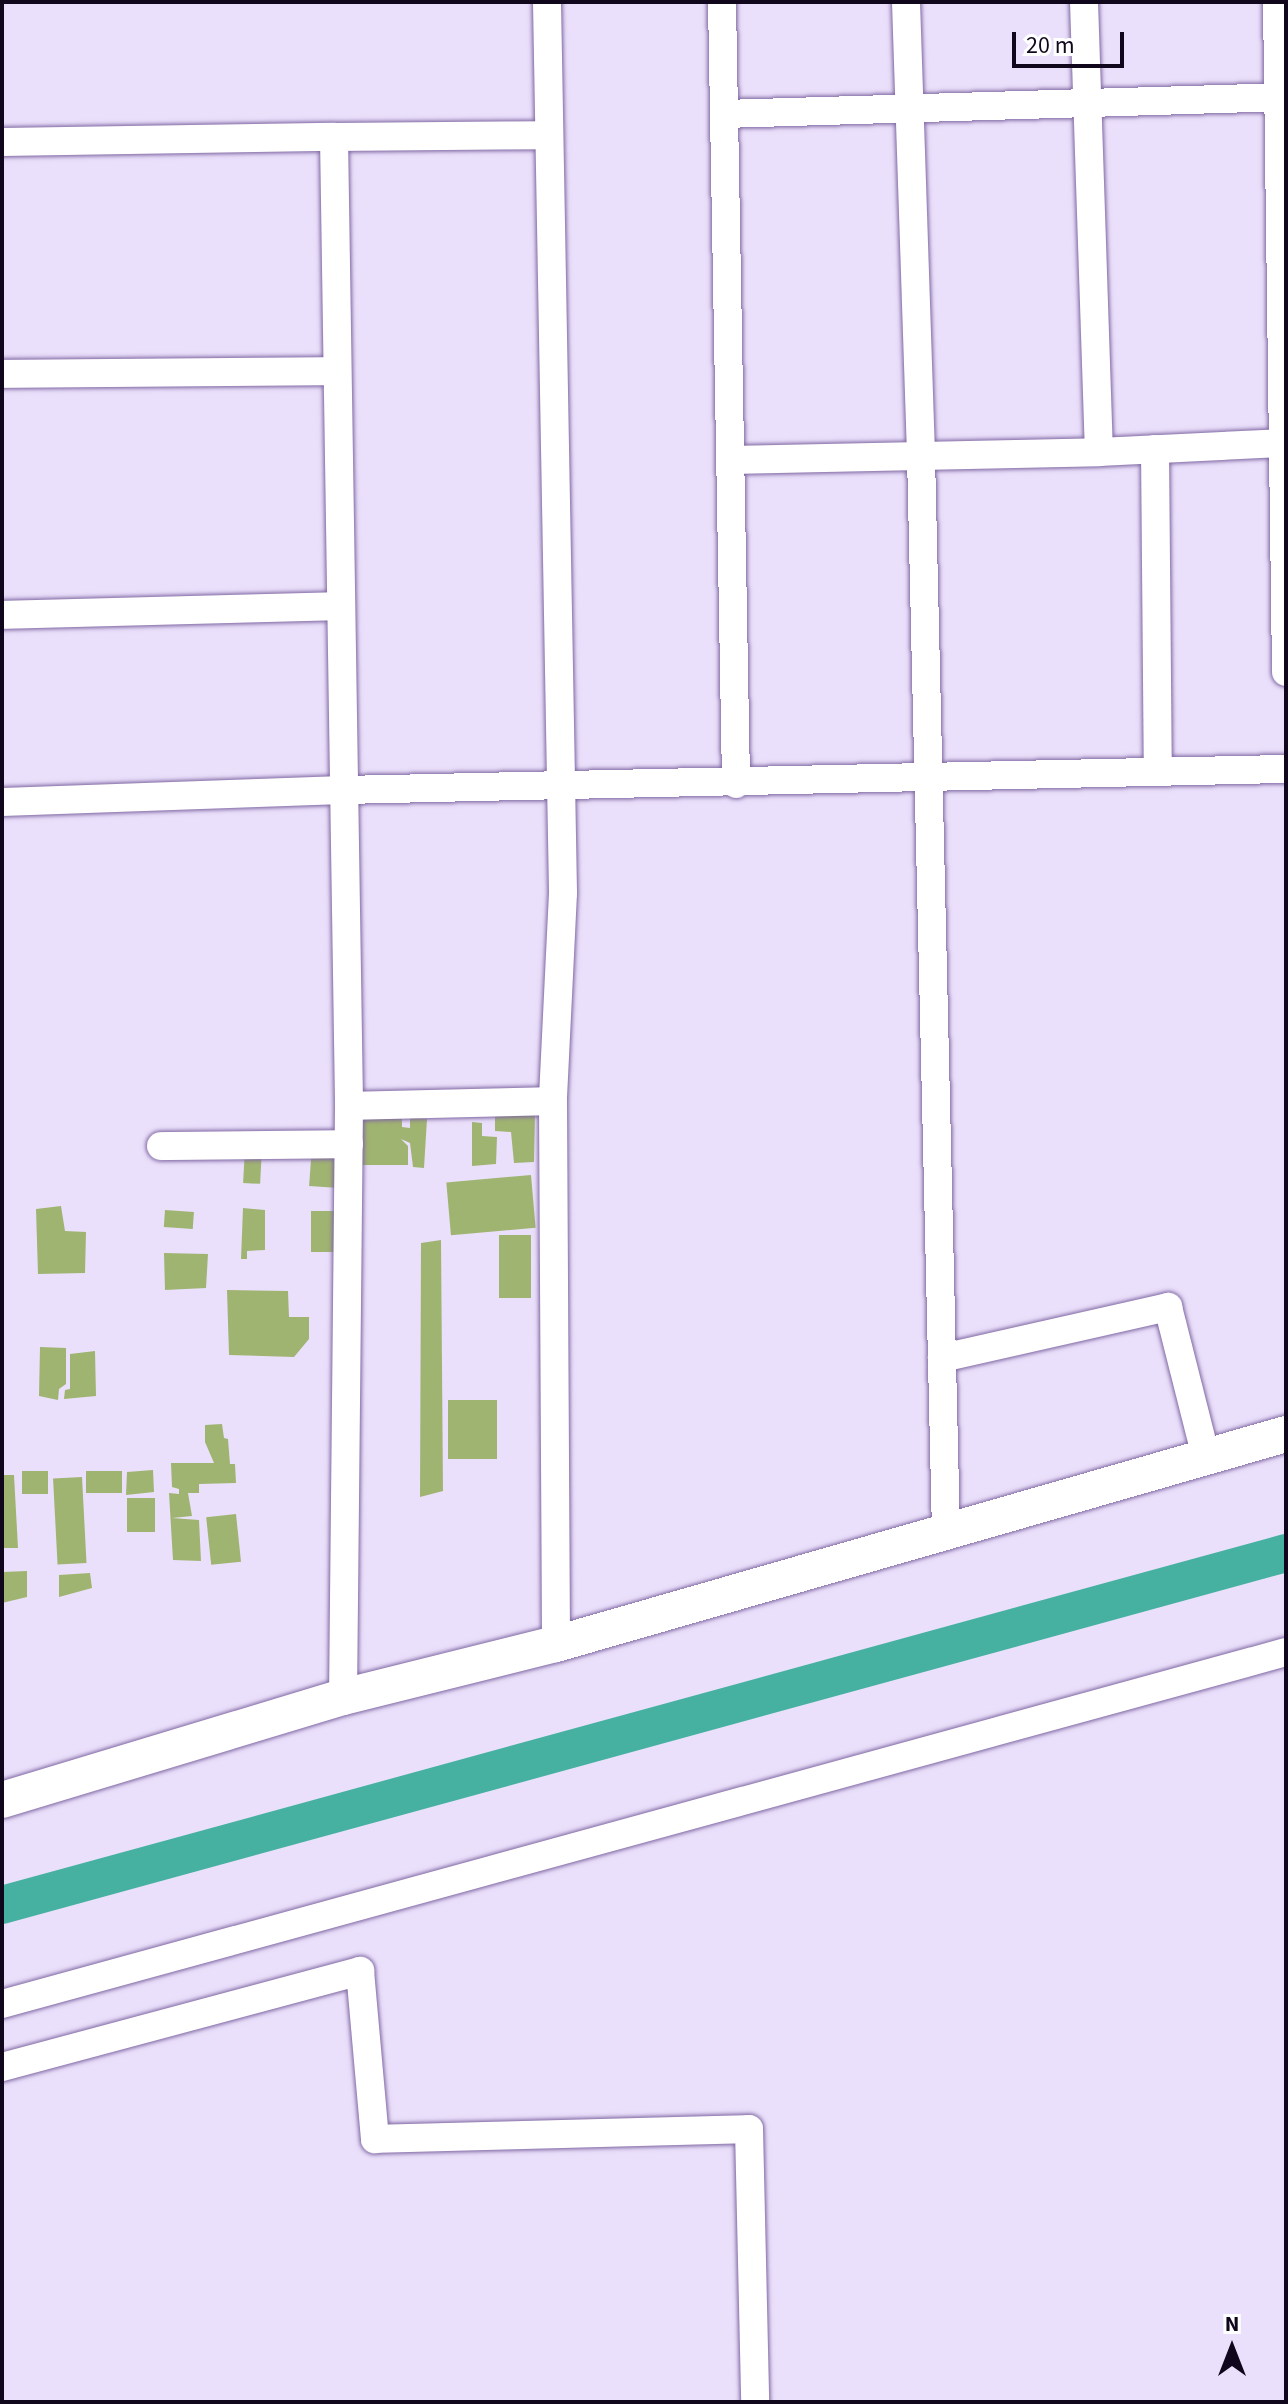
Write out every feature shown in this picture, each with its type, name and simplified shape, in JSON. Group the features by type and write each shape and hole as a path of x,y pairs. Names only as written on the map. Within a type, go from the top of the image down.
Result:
{"street":[{"path":"547,2 563,893 553,1101 556,1644"},
{"path":"722,2 736,784"},
{"path":"906,2 921,456 946,1531"},
{"path":"1084,2 1099,452"},
{"path":"1277,2 1284,97 1286,672"},
{"path":"724,114 1284,97"},
{"path":"2,142 548,135"},
{"path":"334,137 349,1106 343,1697"},
{"path":"2,374 337,371"},
{"path":"730,460 1099,452 1285,444"},
{"path":"1155,449 1158,772"},
{"path":"2,615 340,606"},
{"path":"2,802 343,790 736,784 1286,769"},
{"path":"349,1106 553,1101"},
{"path":"161,1146 349,1144"},
{"path":"942,1358 1168,1307 1206,1457"},
{"path":"2,1800 343,1697 556,1644 1286,1434"},
{"path":"2,2004 1286,1652"},
{"path":"2,2067 360,1971 375,2139 749,2129 755,2402"}],"building":[{"path":"361,1114 402,1114 402,1127 410,1128 410,1117 427,1119 424,1168 413,1167 410,1143 401,1139 408,1146 408,1165 362,1165"},
{"path":"535,1114 534,1162 514,1163 511,1132 495,1131 495,1116"},
{"path":"472,1122 482,1123 482,1136 497,1137 496,1164 472,1166"},
{"path":"312,1145 338,1147 335,1188 309,1186"},
{"path":"245,1147 262,1148 260,1184 243,1183"},
{"path":"531,1175 536,1228 451,1235 446,1182"},
{"path":"61,1206 65,1231 86,1232 85,1273 38,1274 36,1209"},
{"path":"243,1208 265,1210 265,1250 247,1251 247,1259 241,1259"},
{"path":"165,1210 194,1212 193,1229 164,1227"},
{"path":"311,1211 336,1211 336,1252 311,1252"},
{"path":"499,1235 531,1235 531,1298 499,1298"},
{"path":"441,1240 443,1491 420,1497 421,1243"},
{"path":"164,1253 208,1254 206,1288 165,1290"},
{"path":"227,1290 288,1291 289,1317 309,1317 309,1339 294,1357 229,1355"},
{"path":"40,1347 66,1348 66,1384 59,1389 58,1400 39,1396"},
{"path":"95,1351 96,1396 64,1399 65,1390 70,1389 70,1354"},
{"path":"448,1400 497,1400 497,1459 448,1459"},
{"path":"222,1424 224,1438 228,1439 230,1464 235,1464 236,1483 199,1484 199,1493 188,1493 192,1516 172,1518 199,1520 201,1561 173,1560 169,1493 179,1494 179,1489 172,1487 171,1463 214,1463 205,1442 205,1425"},
{"path":"153,1470 154,1492 126,1495 127,1472"},
{"path":"22,1471 48,1471 48,1494 22,1494"},
{"path":"86,1471 122,1471 122,1493 86,1493"},
{"path":"2,1475 14,1475 18,1548 2,1548"},
{"path":"82,1477 87,1563 58,1564 53,1479"},
{"path":"127,1498 155,1498 155,1532 127,1532"},
{"path":"236,1514 241,1562 211,1565 206,1517"},
{"path":"27,1571 27,1597 2,1603 2,1572"},
{"path":"90,1573 92,1588 59,1597 59,1575"}],"waterway":[{"path":"2,1905 1286,1553"}]}
